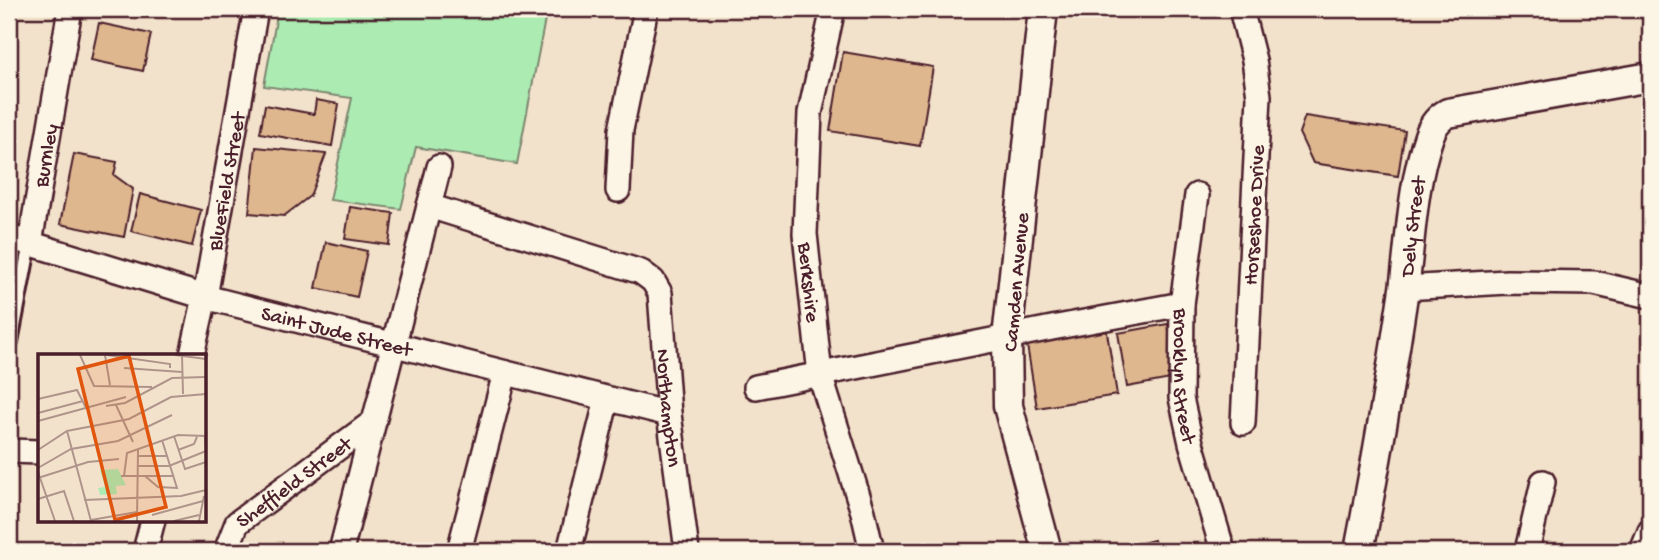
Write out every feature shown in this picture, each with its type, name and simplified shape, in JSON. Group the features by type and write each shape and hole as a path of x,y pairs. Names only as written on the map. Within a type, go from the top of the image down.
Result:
{"street":[{"name":"Burnley","path":"20,240 70,9"},
{"name":"BlueField Street","path":"192,354 205,298 256,9"},
{"path":"618,191 621,130 646,9"},
{"name":"Berkshire","path":"833,9 810,113 806,234 820,376 873,551"},
{"name":"Camden Avenue","path":"1043,9 1007,338 1008,406 1047,551"},
{"name":"Horseshoe Drive","path":"1241,9 1254,60 1259,96 1243,423"},
{"name":"Dely Street","path":"1359,551 1404,288 1414,202 1429,136 1437,120 1448,113 1650,77"},
{"path":"341,551 439,167"},
{"name":"Brooklyn Street","path":"1197,195 1182,304 1181,398 1191,443 1223,551"},
{"name":"Northampton","path":"429,206 640,272 653,281 660,293 669,414 687,551"},
{"name":"Saint Jude Street","path":"20,240 205,298 669,414"},
{"path":"1404,288 1507,282 1594,283 1650,296"},
{"path":"755,387 1182,304"},
{"path":"459,551 505,373"},
{"path":"569,551 607,399"},
{"name":"Sheffield Street","path":"226,551 237,523 373,422"},
{"path":"9,452 38,452"},
{"path":"1527,551 1543,482"},
{"path":"145,551 152,522"},
{"path":"1642,551 1650,531"}],"lane":[{"name":"Burnley","path":"11,342 20,240"}],"green space":[{"path":"278,9 547,9 517,164 416,147 401,209 330,200 352,98 264,86"}],"building":[{"path":"100,9 138,9 138,12"},
{"path":"1463,9 1519,9 1519,16 1462,12"},
{"path":"99,23 151,34 143,71 91,60"},
{"path":"843,52 933,67 920,146 830,131"},
{"path":"316,100 339,104 332,146 260,133 265,105 314,114"},
{"path":"1305,116 1405,131 1398,176 1313,163 1299,133"},
{"path":"256,147 326,154 310,196 284,216 249,213"},
{"path":"74,154 117,162 114,175 133,189 124,237 60,224"},
{"path":"140,194 201,210 192,246 131,231"},
{"path":"350,207 393,213 389,245 345,239"},
{"path":"326,242 367,251 357,297 316,288"},
{"path":"1168,324 1176,378 1127,387 1118,333"},
{"path":"1106,326 1117,395 1037,408 1026,339"},
{"path":"1154,540 1157,551 1109,551"}]}
